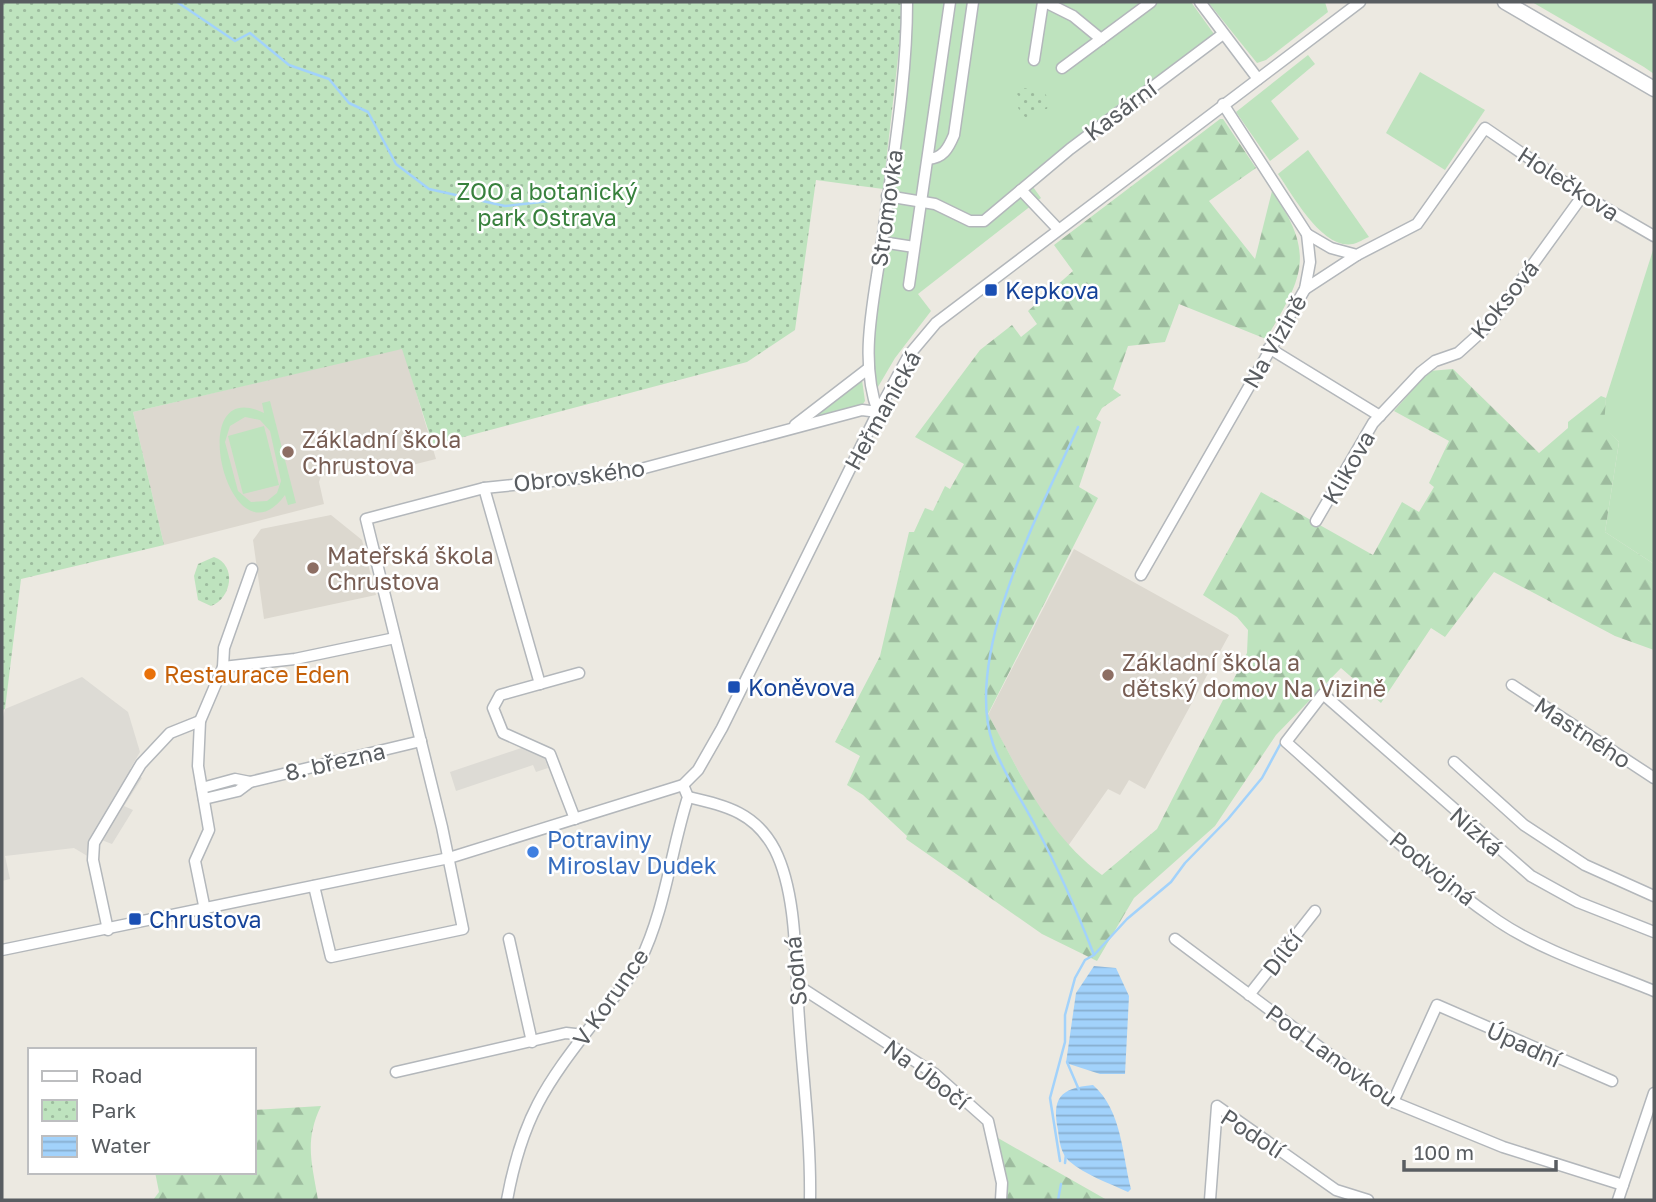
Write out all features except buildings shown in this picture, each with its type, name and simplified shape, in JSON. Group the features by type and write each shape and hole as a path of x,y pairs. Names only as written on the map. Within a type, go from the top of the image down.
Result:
{"street":[{"name":"Stromovka","path":"878,412 872,396 869,368 870,327 905,51 907,2"},
{"path":"908,285 950,2"},
{"path":"928,159 938,158 949,148 954,135 973,2"},
{"path":"1034,60 1044,2 1073,16 1101,39"},
{"path":"1062,68 1151,2"},
{"path":"1200,2 1258,79"},
{"name":"Heřmanická","path":"683,785 698,769 722,728 878,412 909,355 936,323 1360,2"},
{"path":"1505,2 1654,89"},
{"name":"Kasární","path":"1021,190 1070,149 1223,34"},
{"name":"Na Vizině","path":"1141,575 1305,289 1310,262 1307,234 1223,104"},
{"name":"Holečkova","path":"1357,255 1417,224 1485,128 1583,195 1654,236"},
{"path":"887,196 921,201 953,210 978,223 1021,190 1058,229"},
{"name":"Koksová","path":"1380,416 1435,361 1458,353 1489,326 1583,195"},
{"path":"1307,234 1331,248 1357,255"},
{"path":"882,242 915,247"},
{"path":"1305,289 1357,255"},
{"name":"Klikova","path":"1269,348 1380,416 1373,423 1316,521"},
{"name":"Obrovského","path":"790,429 869,368"},
{"name":"Obrovského","path":"395,638 366,519 484,488 622,474 862,410 878,412"},
{"path":"484,488 540,684"},
{"path":"205,909 195,861 209,830 198,766 200,721 223,667 224,648 252,569"},
{"path":"223,667 295,659 395,638 449,858 463,929 331,957 314,887"},
{"path":"575,819 550,754 503,733 493,708 500,695 579,673"},
{"name":"Mastného","path":"1512,685 1654,778"},
{"name":"Nízká","path":"1323,694 1531,876 1578,902 1654,932"},
{"name":"Podvojná","path":"1323,694 1286,742 1417,858 1500,922 1554,949 1654,991"},
{"path":"108,930 93,860 94,843 141,764 170,733 200,721"},
{"name":"8. března","path":"203,793 238,791 250,782 421,741"},
{"path":"1454,762 1524,825 1585,866 1654,896"},
{"path":"2,950 449,858 683,785 688,797"},
{"name":"Sodná","path":"688,797 735,809 757,826 774,849 787,885 797,985 810,1200"},
{"name":"V Korunce","path":"507,1200 515,1158 528,1119 543,1089 638,964 649,940 688,797"},
{"name":"Dílčí","path":"1250,995 1315,911"},
{"path":"509,939 532,1042"},
{"name":"Pod Lanovkou","path":"1175,939 1393,1102 1503,1147 1623,1185"},
{"name":"Na Úbočí","path":"797,985 935,1074 989,1121 1002,1183 1001,1200"},
{"name":"Úpadní","path":"1393,1102 1437,1005 1612,1081"},
{"path":"396,1072 573,1032 584,1035"},
{"path":"1618,1200 1654,1093"},
{"name":"Podolí","path":"1210,1200 1217,1105 1336,1189 1368,1200"}],"shaded area":[{"name":"Základní škola Chrustova","path":"403,348 436,459 392,470 386,460 363,465 361,472 349,475 344,470 321,476 319,482 324,504 164,545 133,412"},
{"name":"Mateřská škola Chrustova","path":"331,515 362,540 376,595 264,619 253,540 261,529"},
{"name":"Základní škola a dětský domov Na Vizině","path":"1074,549 1229,635 1145,789 1129,780 1120,795 1108,789 1068,846 1038,807 988,715"},
{"path":"82,677 128,712 140,752 130,769 142,778 124,806 133,810 112,844 91,836 89,857 74,848 5,856 10,879 2,881 2,721 5,709"},
{"path":"539,742 548,768 536,772 533,765 456,791 450,772"}],"green space":[{"name":"ZOO a botanický park Ostrava","path":"2,2 902,2 902,23 883,189 816,180 795,330 747,362 433,445 402,349 133,412 164,545 21,579 5,709 2,710"},
{"path":"912,2 1191,2 1214,34 1028,180 1041,198 918,294 931,311 895,358 875,392 872,357"},
{"path":"1208,2 1325,2 1328,12 1266,60 1257,63"},
{"path":"1532,2 1654,2 1654,74 1644,67"},
{"path":"1308,55 1315,64 1271,101 1299,139 1270,161 1236,112"},
{"path":"1420,72 1485,110 1445,170 1386,133"},
{"path":"1019,87 1044,92 1049,100 1047,109 1037,109 1034,118 1025,117 1018,108 1021,99 1017,94"},
{"path":"1223,119 1256,168 1209,201 1255,259 1272,191 1295,233 1299,250 1296,282 1266,339 1179,304 1165,342 1128,346 1113,389 1121,395 1102,408 1096,419 1101,422 1079,487 1098,498 988,714 1036,801 1065,841 1102,875 1157,829 1247,653 1248,630 1237,617 1203,595 1261,492 1373,555 1402,502 1419,512 1434,487 1429,483 1449,441 1394,411 1429,371 1453,369 1539,453 1568,428 1568,422 1601,396 1606,398 1604,426 1619,442 1605,532 1654,564 1654,650 1615,636 1494,572 1445,637 1431,628 1381,703 1341,668 1276,735 1215,826 1134,898 1097,961 1042,934 906,839 907,836 863,795 847,785 860,756 835,742 880,656 909,532 914,532 925,508 933,511 945,486 950,489 964,464 915,437 980,350 1012,325 1021,337 1037,324 1028,311 1073,271 1054,245"},
{"path":"1308,150 1369,237 1353,244 1341,244 1320,230 1300,207 1278,174"},
{"path":"1654,247 1654,564 1605,532 1619,442 1603,426 1606,398"},
{"path":"862,380 865,401 860,408 812,418"},
{"path":"270,401 296,503 288,505 285,495 265,512 247,509 232,492 223,468 220,441 225,420 239,408 264,413 262,403","holes":["245,417 260,420 270,431 281,481 277,493 267,501 251,502 238,491 225,442 230,426"]},
{"path":"264,426 279,485 243,494 228,436"},
{"path":"214,557 226,567 229,582 224,596 211,606 198,600 194,576 198,564"},
{"path":"321,1106 311,1141 318,1200 153,1200 159,1192 155,1174 256,1174 256,1110"},
{"path":"998,1138 1107,1200 1005,1200 1007,1183"}],"water":[{"path":"1094,966 1116,968 1129,996 1125,1074 1100,1074 1066,1063 1076,993"},
{"path":"1093,1085 1103,1095 1115,1120 1131,1189 1128,1192 1075,1166 1066,1158 1061,1147 1056,1119 1060,1097 1072,1089"}],"waterway":[{"path":"177,2 235,41 250,33 289,65 329,79 349,103 368,112 396,164 429,189 505,206 549,201 567,194"},
{"path":"1060,1161 1050,1098 1065,1042 1065,1015 1075,978 1085,960 1094,955 1053,860 997,755 986,708 988,668 1010,583 1078,427"},
{"path":"1324,690 1331,682"},
{"path":"1094,955 1127,919 1171,882 1185,863 1228,819 1262,778 1282,741"},
{"path":"1067,1062 1079,1090"},
{"path":"1065,1163 1066,1154"},
{"path":"1058,1200 1061,1184"}],"place":[{"name":"Kepkova","path":"991,290"},
{"name":"Základní škola Chrustova","path":"288,452"},
{"name":"Mateřská škola Chrustova","path":"313,568"},
{"name":"Restaurace Eden","path":"150,674"},
{"name":"Základní škola a dětský domov Na Vizině","path":"1108,675"},
{"name":"Koněvova","path":"734,687"},
{"name":"Potraviny Miroslav Dudek","path":"533,852"},
{"name":"Chrustova","path":"135,919"}]}
